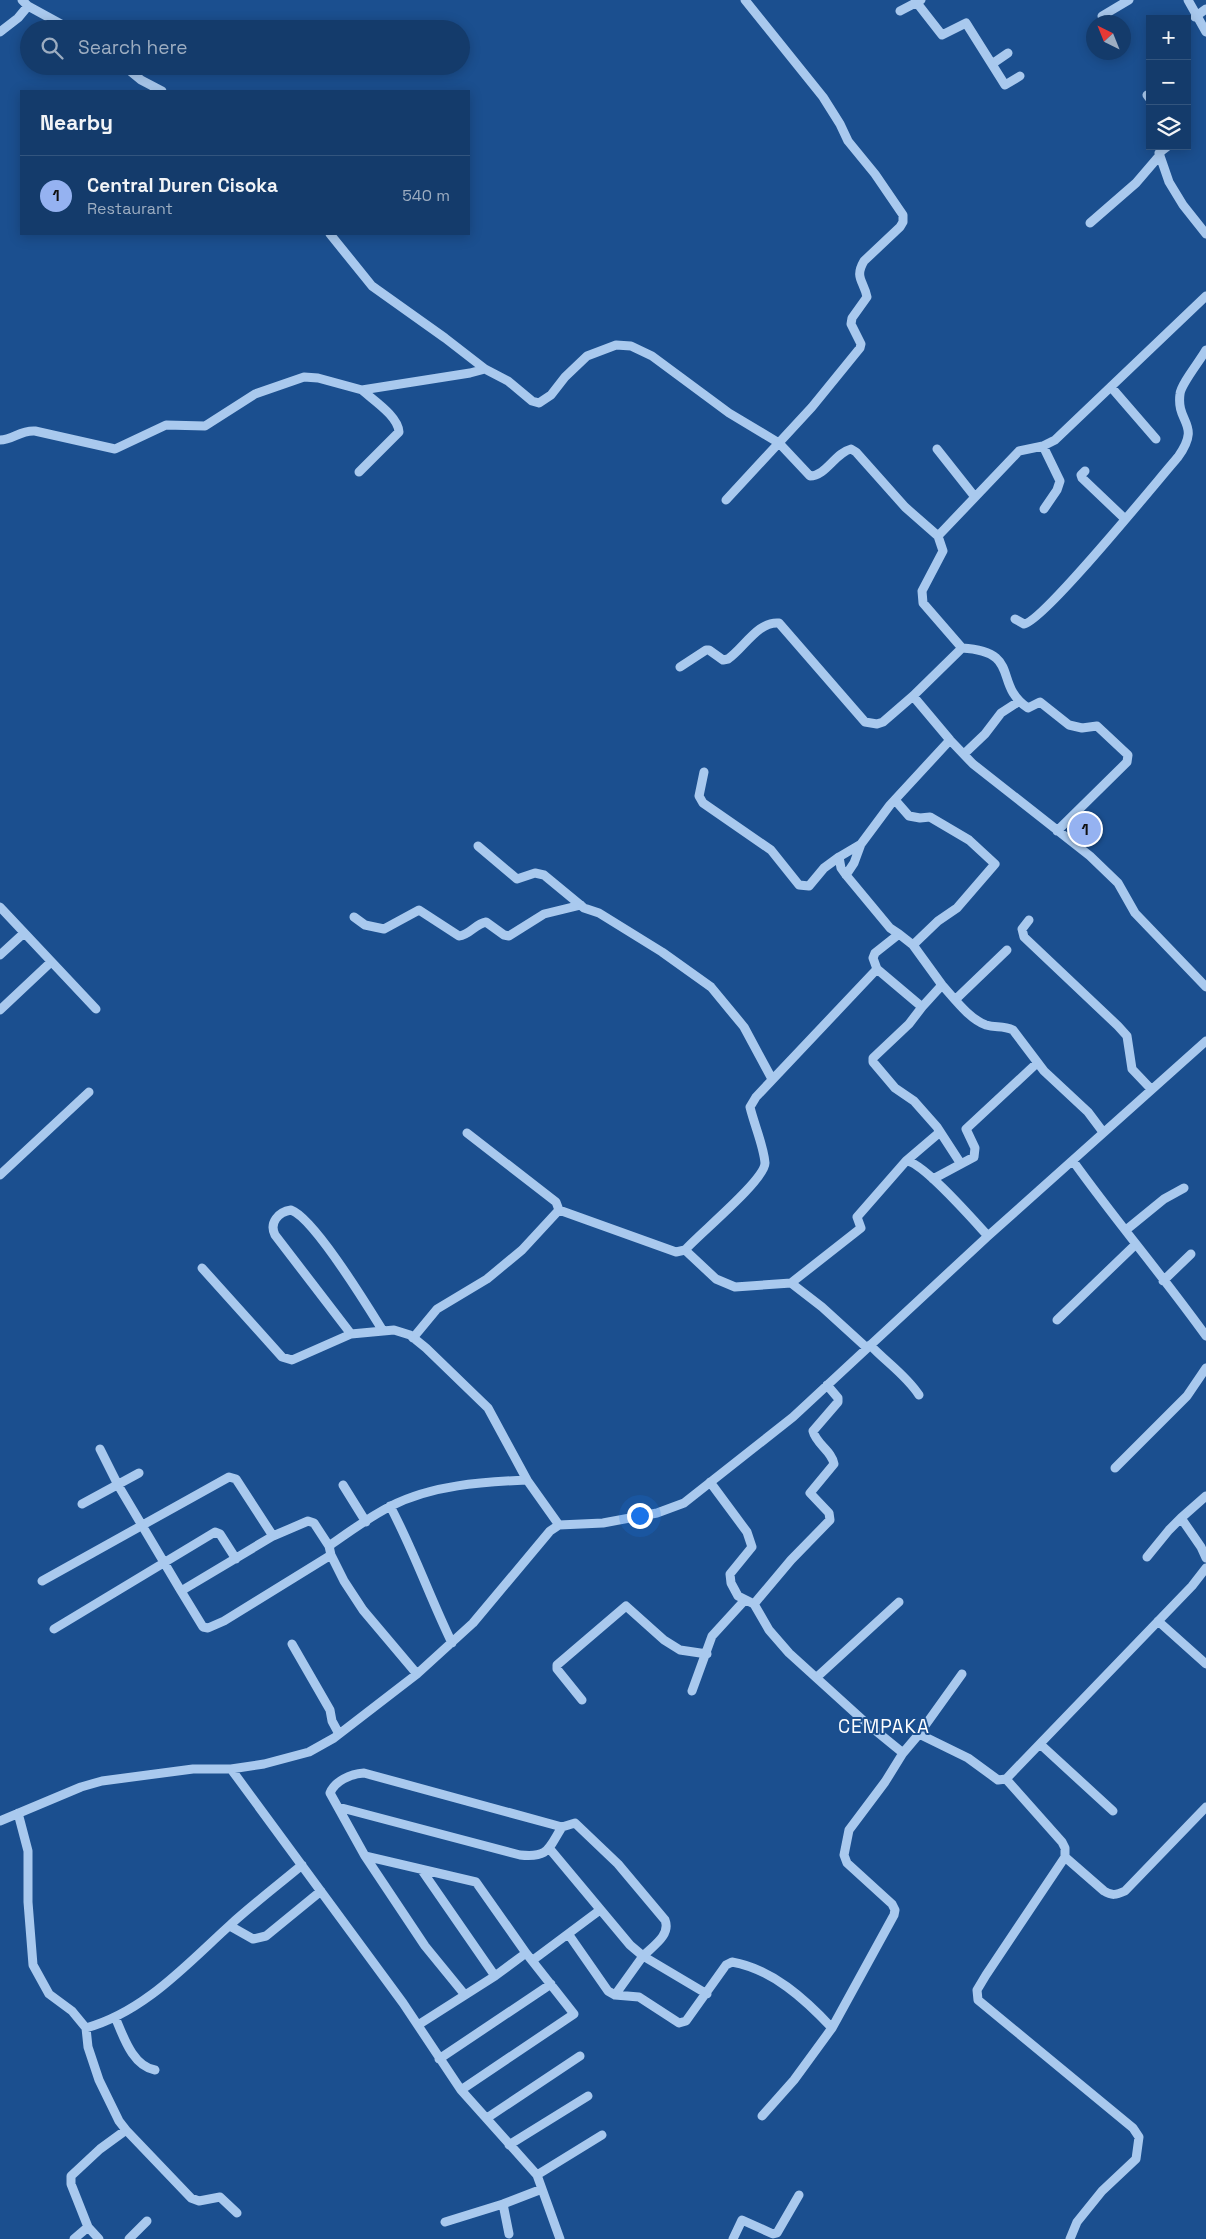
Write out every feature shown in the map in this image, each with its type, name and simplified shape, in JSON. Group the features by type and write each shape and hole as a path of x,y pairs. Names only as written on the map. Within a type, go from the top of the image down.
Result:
{"street":[{"path":"726,500 843,371 860,348 861,344 851,324 852,318 866,298 860,280 860,267 903,222 902,215 875,174 848,141 823,97 745,0"},
{"path":"1104,15 1129,0"},
{"path":"1188,0 1195,17 1206,32"},
{"path":"900,11 919,1 942,35 966,23 1005,85 1020,76"},
{"path":"0,32 18,18 25,3 54,20"},
{"path":"1195,17 1206,9"},
{"path":"992,64 1008,53"},
{"path":"135,75 160,90"},
{"path":"1090,223 1136,184 1163,150"},
{"path":"1160,155 1174,190 1183,206 1206,234"},
{"path":"331,235 372,286 484,368 508,381 532,401 539,403 552,395 565,377 587,356 616,345 631,346 652,356 730,413 778,444 810,476 819,473 844,451 851,449 856,452 905,507 938,536 943,551 922,590 923,603 962,648 982,649 998,659 1018,702 1029,708 1042,703 1062,720 1077,728 1098,726 1128,755 1127,762 1057,831"},
{"path":"938,536 1019,451 1043,446 1055,440 1205,299"},
{"path":"1015,619 1024,624 1036,618 1075,578 1124,518 1178,457 1187,444 1189,432 1179,400 1180,391 1206,350"},
{"path":"0,440 10,439 25,431 35,431 115,449 166,425 205,426 255,394 304,377 318,378 362,390 470,373 484,368"},
{"path":"1111,387 1156,439"},
{"path":"359,472 399,432 395,418 362,390"},
{"path":"1043,446 1060,480 1057,490 1044,509"},
{"path":"938,449 975,497"},
{"path":"1084,471 1081,476 1082,478 1124,518"},
{"path":"680,667 706,650 710,650 723,660 728,659 764,626 772,622 779,622 865,722 872,724 882,722 913,696 962,648"},
{"path":"913,696 973,764 1090,856 1118,883 1135,913 1206,987"},
{"path":"964,754 985,734 1000,713 1018,702"},
{"path":"846,875 854,863 861,844 895,800 950,740"},
{"path":"704,772 699,796 702,803 771,850 801,886 809,886 824,868 861,844"},
{"path":"895,800 910,816 930,817 969,840 995,864 957,908 938,921 913,945"},
{"path":"478,846 516,879 535,873 544,875 581,906 599,913 662,952 711,988 744,1027 772,1079"},
{"path":"839,857 841,868 846,875 890,928 913,945 942,985 984,1024 993,1027 1005,1026 1013,1030 1038,1063 1088,1112 1103,1132"},
{"path":"354,918 365,925 384,929 419,910 459,936 465,936 482,922 486,922 504,935 509,936 544,914 581,906"},
{"path":"0,907 96,1009"},
{"path":"1029,920 1022,929 1024,937 1127,1036 1132,1069 1151,1089"},
{"path":"0,955 24,932"},
{"path":"899,934 875,953 873,958 877,969 922,1006"},
{"path":"956,999 1007,950"},
{"path":"0,1010 51,962"},
{"path":"467,1133 556,1202 559,1210 676,1252 684,1250 751,1186 763,1172 764,1161 750,1108 756,1096 877,969"},
{"path":"942,985 922,1006 909,1024 873,1058 873,1062 895,1088 918,1106 940,1132 961,1164"},
{"path":"0,1821 80,1787 102,1781 194,1769 231,1769 264,1764 309,1752 339,1734 417,1674 452,1643 479,1616 538,1543 559,1525 603,1523 657,1513 684,1503 793,1417 988,1236 1206,1041"},
{"path":"933,1179 975,1156 975,1148 966,1128 1038,1063"},
{"path":"0,1175 89,1092"},
{"path":"684,1250 716,1278 735,1287 791,1283 861,1228 857,1216 906,1161 940,1132"},
{"path":"906,1161 911,1161 918,1165 988,1236"},
{"path":"1074,1161 1109,1211 1126,1230 1206,1336"},
{"path":"1126,1230 1164,1199 1184,1188"},
{"path":"351,1334 275,1235 272,1228 273,1223 285,1211 292,1210 303,1217 336,1259 383,1331"},
{"path":"413,1338 438,1309 487,1279 522,1250 559,1210"},
{"path":"1057,1320 1136,1244"},
{"path":"1164,1281 1192,1254"},
{"path":"202,1268 282,1357 292,1360 351,1334 394,1330 413,1338 488,1408 527,1480 559,1525"},
{"path":"791,1283 908,1379 918,1395"},
{"path":"1115,1468 1187,1396 1206,1368"},
{"path":"754,1604 791,1560 830,1520 829,1514 810,1494 834,1464 832,1457 818,1441 813,1431 838,1402 838,1398 827,1386"},
{"path":"100,1449 118,1485 198,1621 203,1627 208,1628 224,1621 330,1550 390,1506 425,1493 467,1484 527,1480"},
{"path":"82,1504 139,1473"},
{"path":"42,1581 229,1477 236,1479 273,1536"},
{"path":"710,1482 747,1532 752,1547 730,1574 729,1578 738,1596 754,1604 774,1636 789,1652 865,1722 903,1753"},
{"path":"343,1485 366,1522"},
{"path":"1148,1557 1169,1530 1206,1496"},
{"path":"390,1506 409,1542 431,1601 452,1643"},
{"path":"1181,1518 1201,1547 1206,1558"},
{"path":"181,1591 273,1536 308,1521 314,1523 363,1610 417,1674"},
{"path":"54,1629 216,1532 220,1534 236,1559"},
{"path":"919,1734 968,1758 998,1780 1006,1779 1192,1586 1206,1568"},
{"path":"692,1691 712,1636 744,1600"},
{"path":"817,1677 899,1602"},
{"path":"582,1700 557,1669 557,1665 626,1606 664,1640 680,1650 707,1654"},
{"path":"1158,1620 1206,1664"},
{"path":"292,1644 330,1710 332,1721 339,1734"},
{"path":"762,2116 794,2080 832,2028 896,1910 892,1904 847,1863 844,1854 846,1838 903,1753 962,1674"},
{"path":"1040,1744 1113,1811"},
{"path":"231,1769 418,2025 461,2090 537,2175 560,2239"},
{"path":"465,1995 425,1946 365,1856 330,1793 333,1786 350,1776 364,1773 477,1802 562,1827 575,1823 618,1864 665,1920 667,1927 664,1935 644,1956 615,1995"},
{"path":"1006,1779 1062,1842 1065,1848 1065,1857 986,1975 977,1990 977,1997 980,2003 1133,2128 1139,2137 1136,2159 1102,2191 1077,2222 1070,2239"},
{"path":"338,1807 520,1855 536,1856 549,1848 562,1827"},
{"path":"1065,1857 1109,1895 1116,1895 1125,1891 1206,1807"},
{"path":"18,1813 28,1851 28,1902 34,1965 49,1994 72,2011 86,2028 88,2047 98,2080 126,2130 191,2198 204,2201 220,2197 237,2213"},
{"path":"549,1848 630,1945 644,1956 707,1994"},
{"path":"365,1856 476,1882 526,1953 574,2014 461,2090"},
{"path":"86,2028 104,2023 115,2017 171,1980 230,1926 302,1865"},
{"path":"421,1869 495,1976"},
{"path":"230,1926 253,1939 266,1936 321,1891"},
{"path":"533,1960 600,1910"},
{"path":"569,1935 608,1990 615,1995 639,1997 683,2023 707,1994 726,1965 735,1962 766,1974 799,1996 832,2028"},
{"path":"418,2025 495,1976 526,1953"},
{"path":"440,2059 551,1984"},
{"path":"115,2017 133,2053 145,2067 155,2070"},
{"path":"487,2118 580,2056"},
{"path":"509,2145 588,2096"},
{"path":"100,2239 88,2227 71,2184 70,2176 100,2149 126,2130"},
{"path":"537,2175 602,2135"},
{"path":"445,2222 503,2204 542,2189"},
{"path":"733,2239 742,2220 773,2234 780,2231 798,2195"},
{"path":"503,2204 509,2234"},
{"path":"129,2239 147,2221"},
{"path":"74,2239 88,2227"}],"place":[{"name":"Central Duren Cisoka","path":"1085,829"}],"district":[{"name":"CEMPAKA","path":"884,1726"}]}
